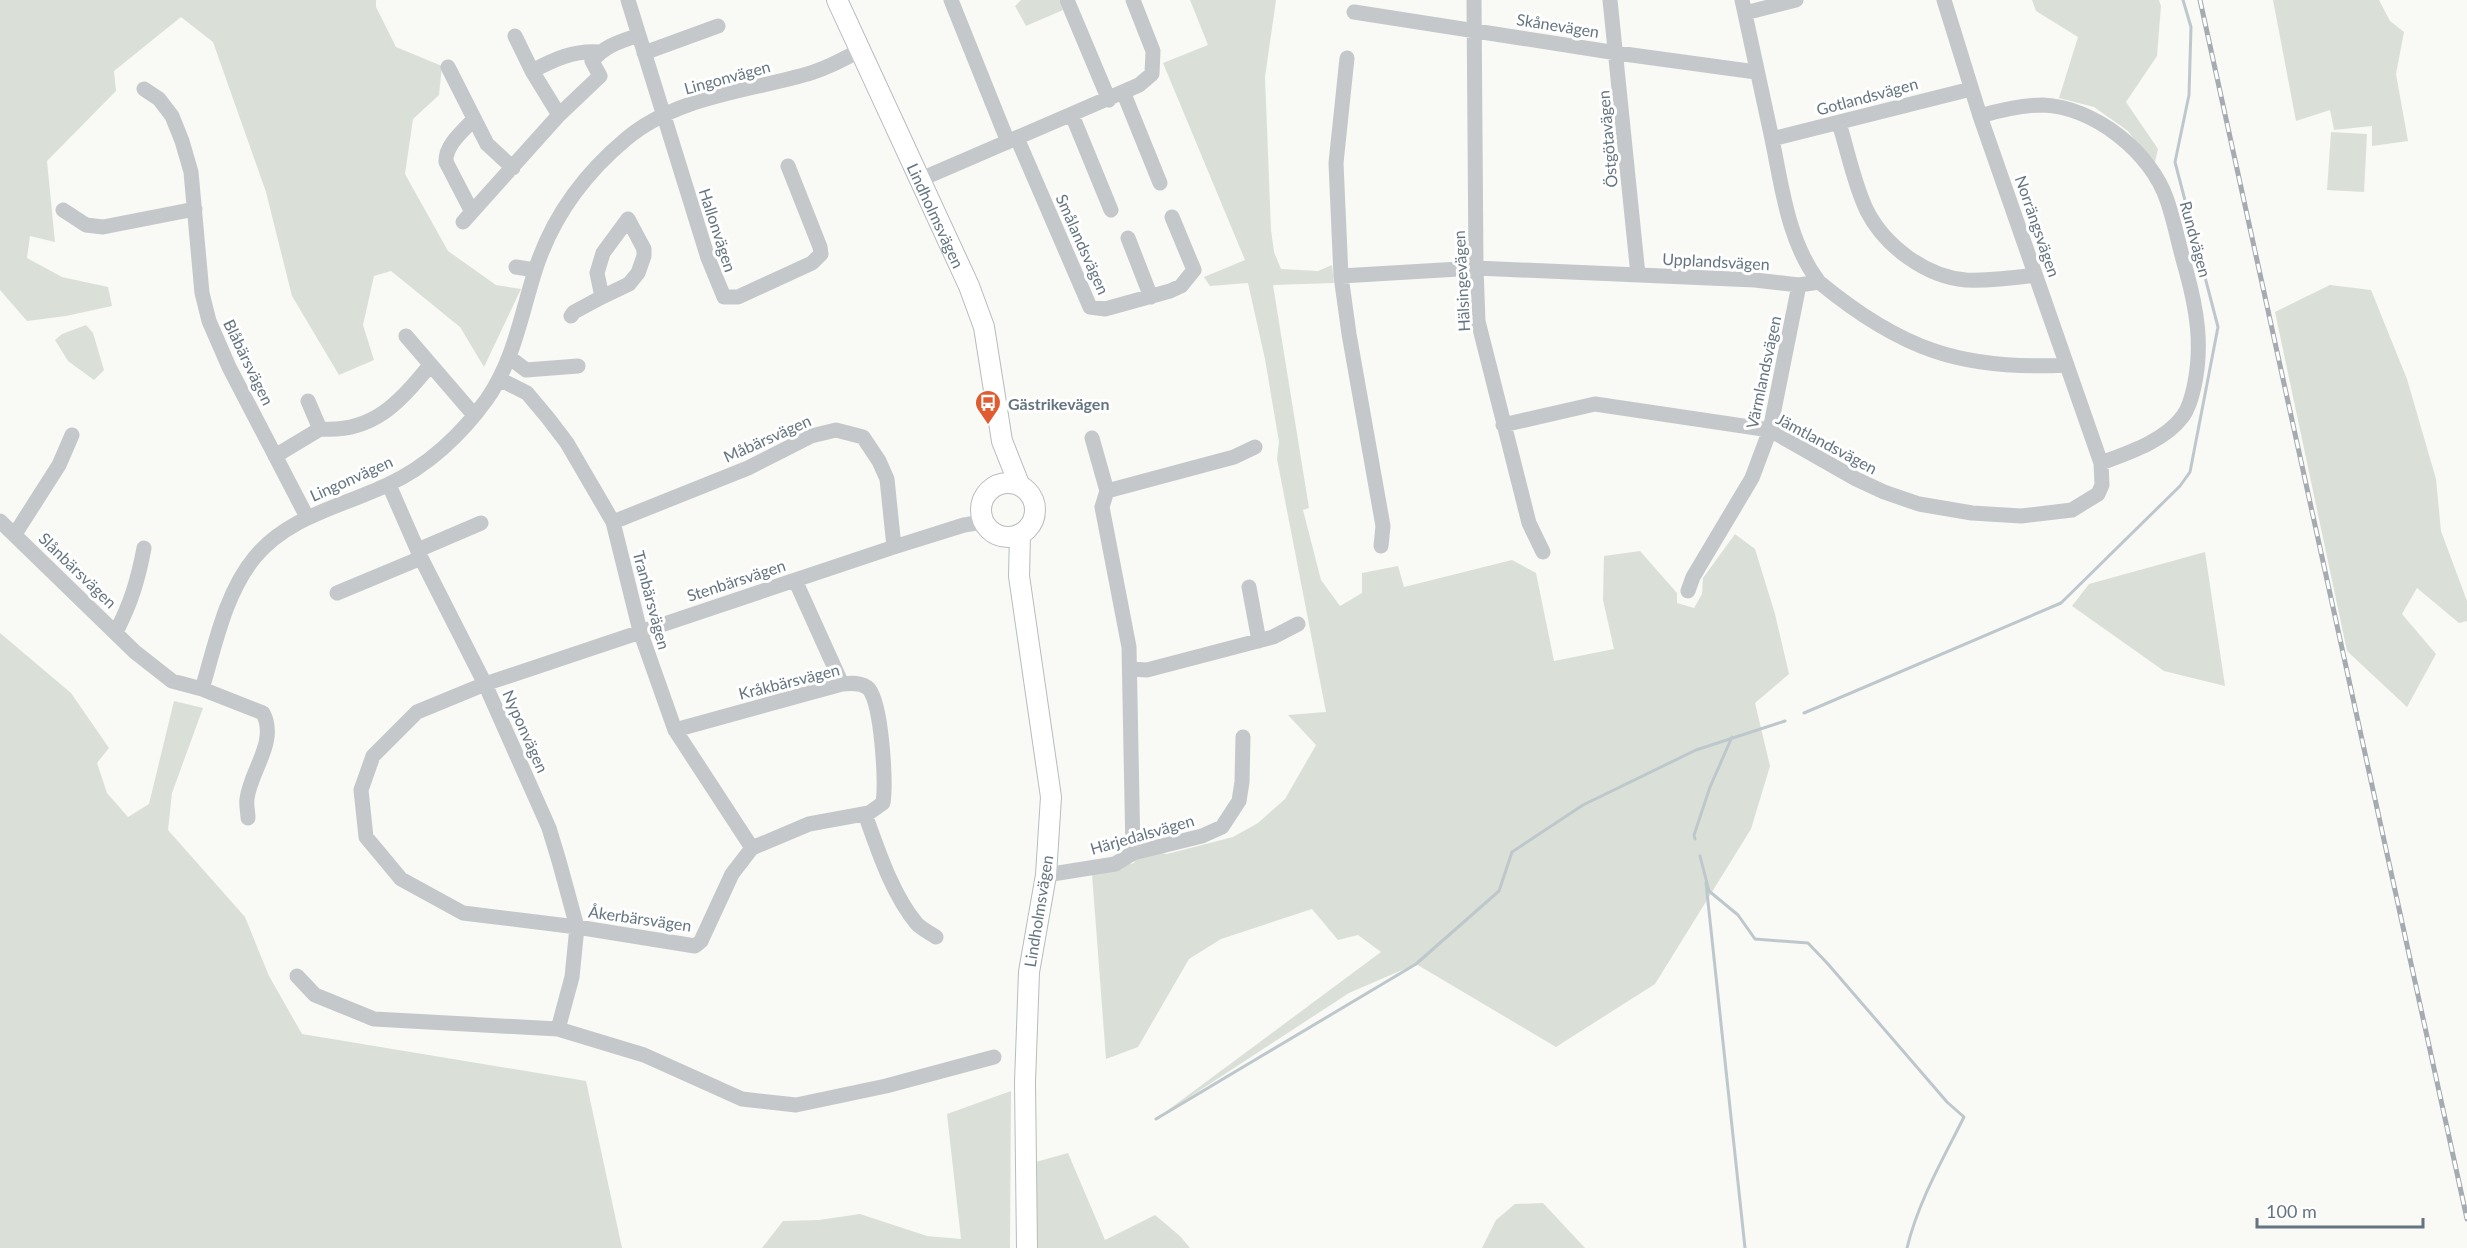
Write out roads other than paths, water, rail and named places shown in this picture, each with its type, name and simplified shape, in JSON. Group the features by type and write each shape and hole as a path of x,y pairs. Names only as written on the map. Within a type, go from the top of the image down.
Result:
{"main road":[{"name":"Lindholmsvägen","path":"837,0 969,286 984,327 1002,441 1019,484 1033,498 1035,512 1031,525 1010,535 989,530 982,518 985,495 994,486 1002,441"},
{"path":"994,486 1006,482 1019,484"},
{"name":"Lindholmsvägen","path":"1010,535 1019,576 1051,797 1046,875 1029,972 1025,1082 1027,1248"}],"street":[{"path":"628,0 663,116"},
{"path":"951,0 1012,140"},
{"path":"1067,0 1108,100"},
{"path":"919,180 1124,94 1139,85 1152,74 1153,51 1133,0"},
{"name":"Hälsingevägen","path":"1474,0 1478,321 1529,523 1543,552"},
{"name":"Östgötavägen","path":"1610,0 1638,275"},
{"path":"1796,0 1743,7 1797,245 1809,269 1819,282 1853,310 1896,335 1932,350 1963,360 2005,366 2067,365"},
{"name":"Norrängsvägen","path":"1944,0 1980,116 2101,463"},
{"name":"Skånevägen","path":"1354,12 1756,72"},
{"path":"644,53 718,26"},
{"path":"532,71 560,57 603,49 639,34"},
{"path":"515,36 532,71 558,115"},
{"path":"473,120 451,144 446,156 446,162 468,217 558,115 600,76 592,61 603,49"},
{"name":"Lingonvägen","path":"202,690 227,608 254,558 271,542 307,517 389,485 440,452 474,415 499,379 509,357 518,335 535,270 549,232 561,211 592,170 627,138 663,116 731,91 803,75 859,51"},
{"path":"1347,58 1336,163 1341,276 1383,526 1381,546"},
{"path":"448,67 487,144 513,168"},
{"name":"Blåbärsvägen","path":"144,89 159,99 172,116 191,172 202,293 209,321 229,367 307,517"},
{"name":"Gotlandsvägen","path":"1772,139 1971,89"},
{"path":"1124,94 1160,183"},
{"name":"Rundvägen","path":"1980,116 2027,105 2046,105 2081,114 2110,130 2138,155 2154,175 2167,199 2196,304 2199,363 2193,390 2184,415 2177,423 2160,436 2101,463"},
{"path":"1072,115 1111,210"},
{"name":"Hallonvägen","path":"663,116 708,258 724,297 738,297 812,263 821,254 788,166"},
{"path":"1839,123 1868,212 1890,242 1904,254 1939,273 1964,280 1999,280 2036,274"},
{"name":"Smålandsvägen","path":"1012,140 1090,307 1105,309 1151,297 1181,286 1194,270 1172,217"},
{"path":"63,210 86,225 103,227 195,209"},
{"path":"571,316 574,312 629,284 638,273 644,249 627,219 603,253 597,273 602,297"},
{"path":"1128,238 1151,297"},
{"path":"516,267 535,270"},
{"name":"Upplandsvägen","path":"1341,276 1476,268 1755,280 1799,285 1819,282"},
{"name":"Värmlandsvägen","path":"1688,591 1693,577 1752,478 1770,430 1799,285"},
{"path":"405,336 474,415"},
{"path":"509,357 526,370 578,366"},
{"path":"275,456 320,429 340,431 378,417 409,392 430,365"},
{"name":"Tranbärsvägen","path":"499,379 526,393 548,418 567,443 613,522 640,631 675,730 752,848"},
{"path":"308,401 320,429"},
{"name":"Jämtlandsvägen","path":"1503,425 1595,404 1770,430 1856,479 1884,492 1928,506 1972,513 2021,516 2072,510 2098,494 2102,485 2101,463"},
{"name":"Måbärsvägen","path":"613,522 748,468 811,436 836,430 863,438 879,461 887,478 894,547"},
{"name":"Slånbärsvägen","path":"15,534 59,465 72,435"},
{"path":"1092,438 1107,491 1102,507 1129,647 1133,853"},
{"path":"1107,491 1234,457 1255,447"},
{"name":"Nyponvägen","path":"389,485 420,554 485,684 549,828 577,927"},
{"name":"Stenbärsvägen","path":"577,927 463,913 401,879 366,837 362,790 373,756 417,712 485,684 982,518"},
{"name":"Slånbärsvägen","path":"0,521 135,652 172,681 263,713 268,724 266,742 247,798 248,818"},
{"path":"337,593 481,523"},
{"name":"Slånbärsvägen","path":"116,632 138,581 144,548"},
{"path":"795,580 842,684"},
{"path":"1249,587 1259,641"},
{"path":"1130,669 1147,670 1259,641 1273,637 1298,624"},
{"name":"Kråkbärsvägen","path":"675,730 842,684 858,683 868,688 877,710 885,789 884,803"},
{"name":"Härjedalsvägen","path":"1046,875 1115,864 1133,853 1202,836 1222,826 1239,801 1242,782 1243,736"},
{"name":"Åkerbärsvägen","path":"577,927 695,946 701,941 732,874 752,848 809,824 866,814 884,803"},
{"path":"866,814 883,865 906,906 918,925 936,937"},
{"path":"558,1029 572,977 577,927"},
{"path":"297,976 315,995 374,1019 558,1029 644,1055 742,1100 796,1105 886,1086 994,1057"}],"waterway":[{"path":"1804,713 2061,603 2180,486 2190,472 2218,327 2175,162 2189,95 2191,27 2183,0"},
{"path":"1156,1119 1416,964 1499,891 1512,852 1583,805 1696,750 1785,721"},
{"path":"1695,839 1694,835 1710,787 1732,737"},
{"path":"1700,856 1709,891 1738,915 1755,939 1808,943 1947,1102 1964,1117 1924,1197 1907,1248"},
{"path":"1706,883 1745,1248"}],"railway":[{"path":"2200,0 2467,1219"}],"place":[{"name":"Gästrikevägen","path":"988,426"}]}
